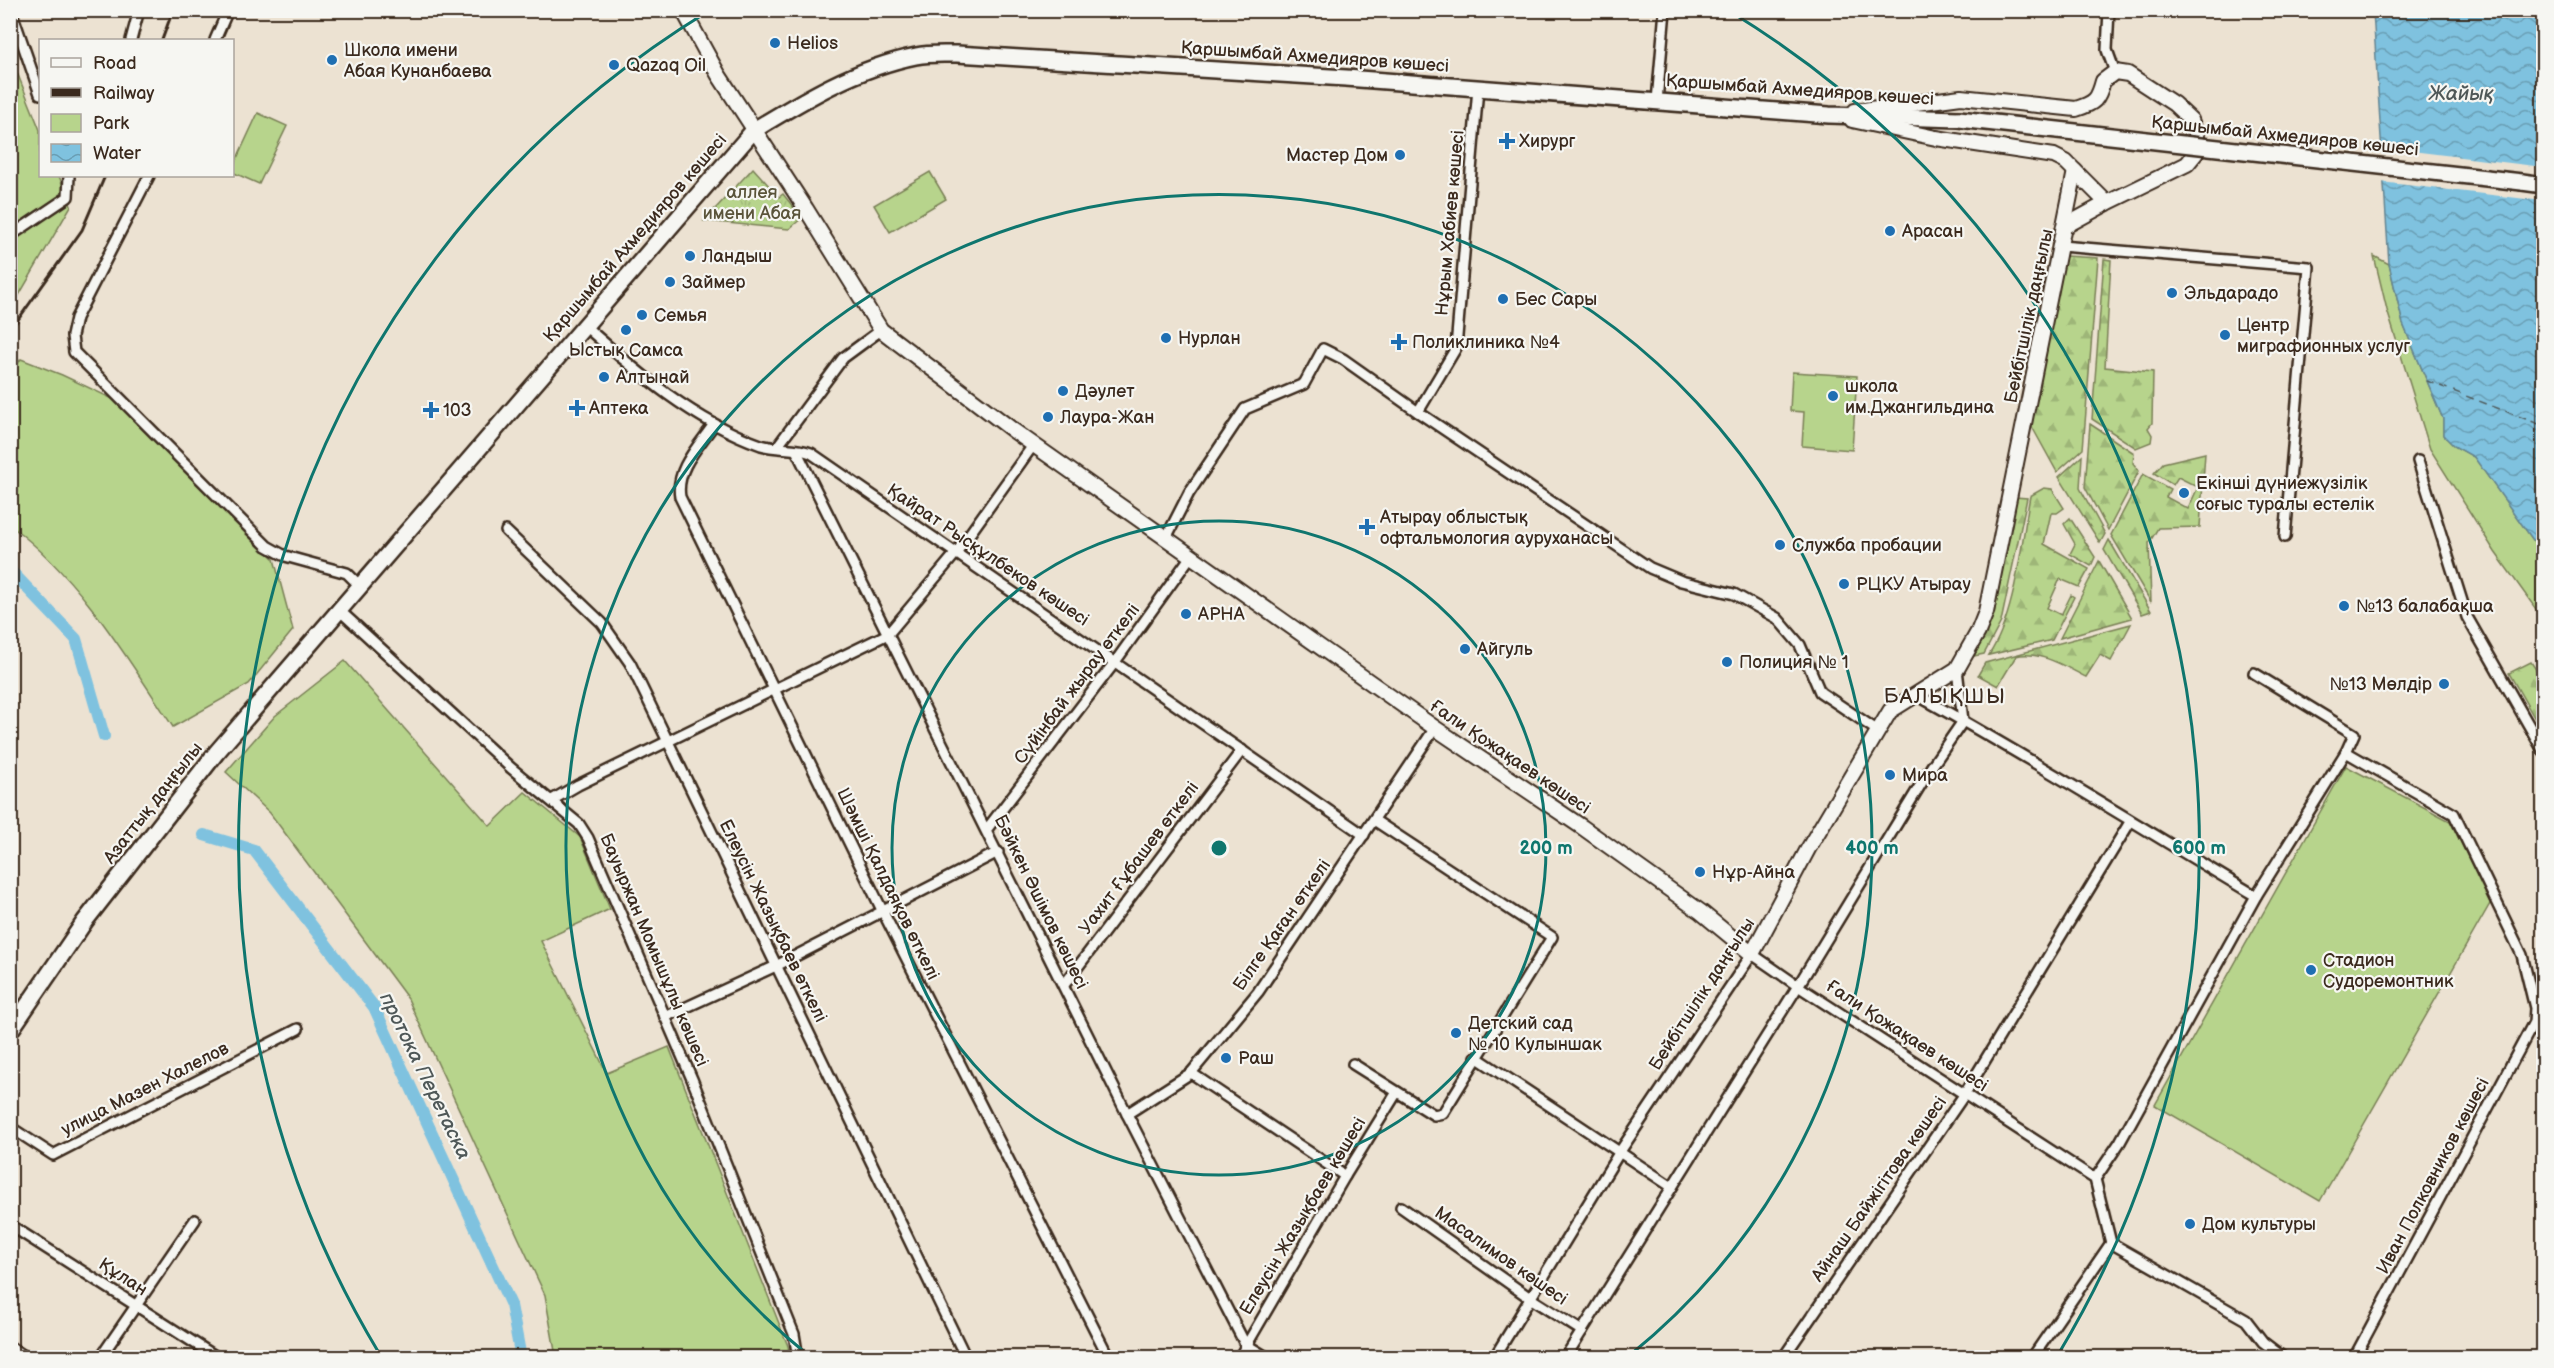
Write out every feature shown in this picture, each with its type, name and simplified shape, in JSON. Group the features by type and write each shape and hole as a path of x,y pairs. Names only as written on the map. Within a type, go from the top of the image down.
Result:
{"main road":[{"name":"Қаршымбай Ахмедияров көшесі","path":"339,610 754,130 809,96 848,78 875,66 918,55 957,54 1042,58 1829,115 1959,119 2544,184"},
{"name":"Азаттық даңғылы","path":"10,1031 85,921 148,840 216,753 339,610"}],"street":[{"path":"11,10 39,91"},
{"path":"131,39 139,10"},
{"path":"215,39 228,10"},
{"name":"Ғали Қожақаев көшесі","path":"683,10 718,74 881,330 1034,444 1191,556 1701,912 1752,954 2095,1179"},
{"path":"1657,101 1665,10"},
{"path":"1829,115 1961,97 2076,109 2091,104 2099,95 2103,81 2115,72 2107,50 2109,10"},
{"name":"Бейбітшілік даңғылы","path":"1494,1358 1619,1153 1752,954 1808,849 1890,711 1957,669 1978,632 1986,612 2008,495 2065,226 2187,164 2196,153 2197,136 2191,120 2174,104 2128,74 2115,72"},
{"name":"Нұрым Хабиев көшесі","path":"1418,412 1456,348 1478,88"},
{"path":"1829,115 1936,138 2054,156 2066,162 2107,203"},
{"path":"2065,226 2074,171"},
{"path":"10,236 68,197 69,177"},
{"path":"148,177 76,318 72,336 74,352 267,546 285,556 347,573 360,586"},
{"path":"2061,246 2309,267 2285,537"},
{"name":"Қайрат Рысқұлбеков көшесі","path":"585,326 642,376 714,424 760,444 811,453 1364,835"},
{"path":"777,447 843,358 881,330"},
{"path":"1166,538 1189,493 1245,409 1304,384 1323,349 1342,359 1650,568 1682,580 1734,594 1777,618 1800,645 1820,692 1878,731"},
{"name":"Шәмші Қалдаяқов өткелі","path":"714,424 680,475 678,486 680,497 882,910 1109,1358"},
{"path":"552,800 578,785 888,634 956,553 1034,444"},
{"name":"Бәйкен Әшімов көшесі","path":"796,450 987,829 1127,1114 1245,1344"},
{"path":"2418,461 2467,617 2544,752"},
{"name":"Елеусін Жазықбаев өткелі","path":"506,531 602,623 630,663 966,1358"},
{"name":"Сүйінбай жырау өткелі","path":"987,829 1115,662 1191,556"},
{"name":"Бауыржан Момышұлы көшесі","path":"339,610 511,768 579,824 588,838 665,1017 794,1334 798,1358"},
{"path":"1565,1358 1798,986 1932,766 1963,721 1957,669"},
{"path":"2254,673 2354,735 2346,752 2256,896 2120,1142 2095,1179 2111,1243 2246,1320 2263,1342 2284,1358"},
{"path":"1915,694 2051,771 2130,822 2256,896"},
{"name":"Білге Қаған өткелі","path":"1127,1114 1191,1073 1258,992 1435,728"},
{"name":"Уахит Ғұбашев өткелі","path":"1064,985 1242,750"},
{"name":"Иван Полковников көшесі","path":"2346,752 2454,814 2522,955 2539,1010 2354,1358"},
{"path":"1353,1064 1434,1115 1443,1113 1552,937 1374,820"},
{"name":"Айнаш Байжігітова көшесі","path":"1783,1358 1964,1095 2130,822"},
{"path":"665,1017 776,966 998,852"},
{"name":"улица Мазен Халелов","path":"10,1127 53,1155 298,1029"},
{"path":"1476,1057 1672,1187"},
{"path":"1191,1073 1345,1176"},
{"name":"Елеусін Жазықбаев көшесі","path":"1239,1358 1245,1344 1268,1310 1345,1176 1397,1092"},
{"name":"Масалимов көшесі","path":"1401,1207 1530,1298 1582,1331"},
{"path":"100,1358 195,1220"},
{"name":"Құлан","path":"10,1225 219,1358"},
{"path":"2032,1358 2111,1243"},
{"path":"1245,1344 1268,1358"},
{"path":"10,1347 27,1358"}],"green space":[{"path":"10,55 39,128 39,177 59,177 71,206 11,309"},
{"path":"258,113 287,126 259,184 234,173 234,165"},
{"name":"аллея имени Абая","path":"753,168 779,197 783,194 802,218 789,229 704,221"},
{"path":"930,172 946,199 890,232 874,205"},
{"path":"2065,256 2098,258 2083,449 2057,472 2031,425"},
{"path":"2374,256 2389,264 2403,324 2443,419 2443,435 2454,446 2474,457 2543,554 2543,619 2495,552 2430,449 2387,310"},
{"path":"2104,259 2111,260 2105,367 2153,372 2152,423 2148,428 2152,435 2151,442 2136,448 2092,419"},
{"path":"21,359 113,399 274,559 293,630 249,684 173,727 119,646 80,594 59,569 11,526 11,372"},
{"path":"1792,372 1857,376 1852,450 1802,446 1804,412 1790,411"},
{"path":"2090,424 2134,453 2133,463 2139,471 2108,530 2085,487"},
{"path":"2205,453 2200,527 2158,528 2149,543 2151,602 2111,535 2143,474 2170,489 2166,497 2188,509 2198,487 2178,477 2173,485 2154,473 2163,463"},
{"path":"2082,456 2080,488 2105,534 2100,543 2059,477"},
{"path":"2044,488 2052,489 2064,508 2057,513 2051,513 2044,544 2089,569 2079,587 2060,579 2047,608 2061,615 2071,595 2074,597 2052,640 1989,655 2006,620 2030,496"},
{"path":"2015,497 2027,498 2001,622 1984,654 1974,656 1994,614"},
{"path":"2070,518 2095,557 2091,566 2070,554 2075,544 2064,524"},
{"path":"2109,540 2151,611 2142,614 2104,550"},
{"path":"2099,561 2132,618 2060,638"},
{"path":"2131,624 2111,661 2100,655 2086,677 2052,660 2034,655 2016,656 1998,686 1978,675 1985,663"},
{"path":"345,661 490,826 525,792 580,837 610,909 541,941 607,1073 669,1047 788,1346 790,1357 556,1357 545,1295 408,999 270,813 226,772 275,716"},
{"path":"2531,662 2543,680 2543,733 2509,673"},
{"name":"Стадион Судоремонтник","path":"2346,766 2450,821 2491,902 2320,1201 2155,1105"}],"water":[{"name":"Жайық","path":"2373,11 2543,11 2543,554 2474,457 2454,446 2443,435 2443,419 2403,324 2389,264"}],"pier":[{"path":"2379,147 2543,167 2543,201 2381,182"}],"waterway":[{"name":"протока Перетаска","path":"10,570 76,639 104,736"},
{"name":"протока Перетаска","path":"204,835 254,850 374,1007 511,1305 521,1358"}],"ferry route":[{"path":"2427,381 2544,426"}],"railway":[{"path":"162,39 173,10"},
{"path":"10,331 82,230 105,177"}],"place":[{"name":"Helios","path":"775,43"},
{"name":"Школа имени Абая Кунанбаева","path":"332,60"},
{"name":"Qazaq Oil","path":"614,65"},
{"name":"Хирург","path":"1507,141"},
{"name":"Мастер Дом","path":"1400,155"},
{"name":"Арасан","path":"1890,231"},
{"name":"Ландыш","path":"690,256"},
{"name":"Займер","path":"670,282"},
{"name":"Эльдарадо","path":"2172,293"},
{"name":"Бес Сары","path":"1503,299"},
{"name":"Семья","path":"642,315"},
{"name":"Ыстық Самса","path":"626,330"},
{"name":"Центр миграфионных услуг","path":"2225,335"},
{"name":"Нурлан","path":"1166,338"},
{"name":"Поликлиника №4","path":"1399,342"},
{"name":"Алтынай","path":"604,377"},
{"name":"Дәулет","path":"1063,391"},
{"name":"школа им.Джангильдина","path":"1833,396"},
{"name":"Аптека","path":"577,408"},
{"name":"103","path":"431,410"},
{"name":"Лаура-Жан","path":"1048,417"},
{"name":"Екінші дүниежүзілік соғыс туралы естелік","path":"2184,493"},
{"name":"Атырау облыстық офтальмология ауруханасы","path":"1367,527"},
{"name":"Служба пробации","path":"1780,545"},
{"name":"РЦКУ Атырау","path":"1844,584"},
{"name":"№13 балабақша","path":"2344,606"},
{"name":"АРНА","path":"1186,614"},
{"name":"Айгуль","path":"1465,649"},
{"name":"Полиция № 1","path":"1727,662"},
{"name":"№13 Мөлдiр","path":"2444,684"},
{"name":"Мира","path":"1890,775"},
{"name":"Нұр-Айна","path":"1700,872"},
{"name":"Стадион Судоремонтник","path":"2311,970"},
{"name":"Детский сад № 10 Кулыншак","path":"1456,1033"},
{"name":"Раш","path":"1226,1058"},
{"name":"Дом культуры","path":"2190,1224"}],"district":[{"name":"БАЛЫҚШЫ","path":"1945,696"}]}
